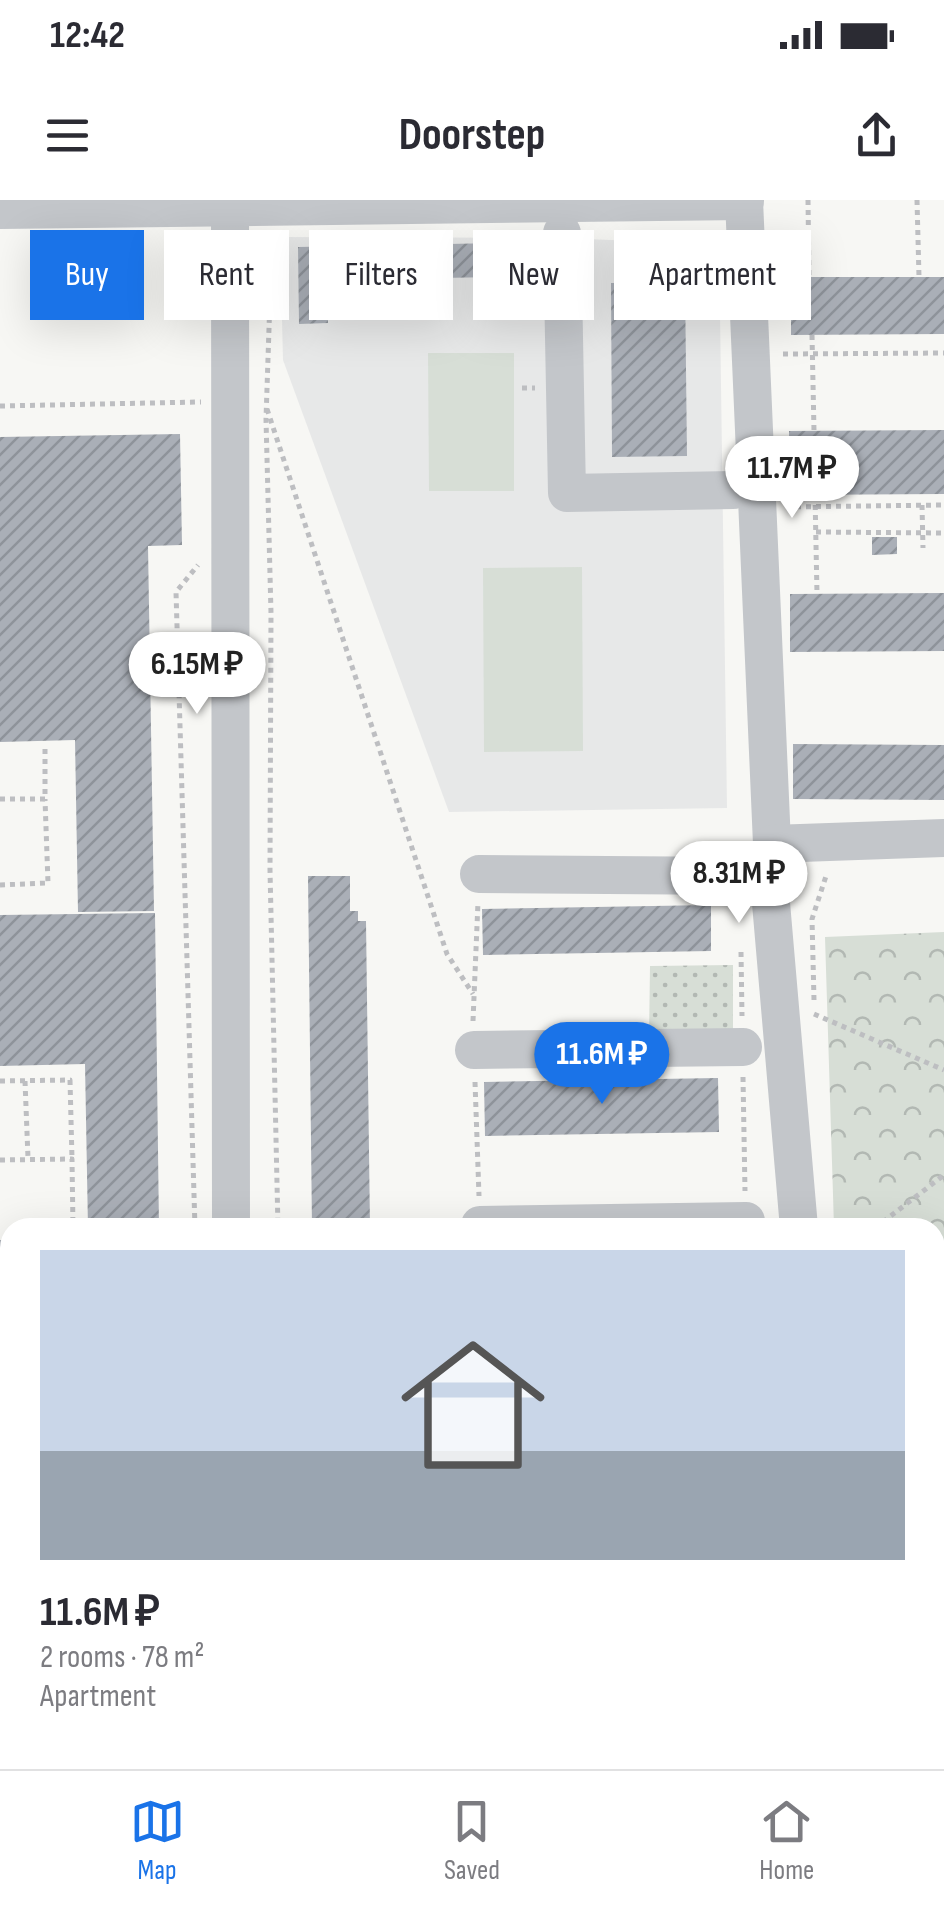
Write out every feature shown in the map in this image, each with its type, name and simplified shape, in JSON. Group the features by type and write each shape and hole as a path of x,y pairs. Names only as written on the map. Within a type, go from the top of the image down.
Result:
{"street":[{"path":"0,210 220,204 744,201 772,844 771,902 798,1218"},
{"path":"220,204 232,1218"},
{"path":"564,320 567,494 733,490"},
{"path":"772,844 944,838"},
{"path":"479,874 740,876"},
{"path":"474,1050 742,1047"}],"path":[{"path":"808,200 808,230"},
{"path":"918,200 919,278"},
{"path":"269,320 266,406 271,613 270,870 278,1218"},
{"path":"812,334 814,431"},
{"path":"770,354 944,353"},
{"path":"0,406 201,401"},
{"path":"266,406 447,954 472,994"},
{"path":"815,495 817,594"},
{"path":"773,507 944,504"},
{"path":"922,505 923,548"},
{"path":"816,532 944,533"},
{"path":"195,1218 176,592 205,557"},
{"path":"0,885 48,883 44,748"},
{"path":"0,799 45,798"},
{"path":"830,864 812,919 814,1014 944,1070"},
{"path":"0,1081 70,1080 73,1218"},
{"path":"25,1081 28,1159"},
{"path":"0,1160 72,1159"},
{"path":"889,1218 944,1175"}],"shaded area":[{"path":"289,237 309,237 309,320 453,320 453,238 473,238 473,320 594,320 594,239 614,240 614,320 720,320 727,808 449,812 283,360 282,320 289,320"}],"green space":[{"path":"428,353 514,353 514,491 429,491"},
{"path":"582,567 583,751 484,752 483,568"},
{"path":"944,932 944,1218 834,1218 825,937"},
{"path":"733,965 733,1037 649,1039 650,966"}],"building":[{"path":"473,243 473,277 453,278 453,244"},
{"path":"298,247 309,247 309,320 328,323 299,324"},
{"path":"811,277 944,277 944,334 791,335 791,320 811,320"},
{"path":"611,283 614,320 685,320 687,456 612,457"},
{"path":"944,430 944,494 790,495 789,431"},
{"path":"180,434 182,545 148,546 154,911 78,912 75,740 0,742 0,437"},
{"path":"872,537 897,537 897,554 872,555"},
{"path":"944,593 944,651 790,652 790,594"},
{"path":"793,744 944,745 944,800 793,799"},
{"path":"308,876 350,876 350,911 358,911 358,921 366,921 370,1218 312,1218"},
{"path":"711,905 711,951 483,955 482,909"},
{"path":"155,913 159,1218 88,1218 85,1064 0,1066 0,915"},
{"path":"718,1078 719,1132 485,1136 484,1082"}]}
